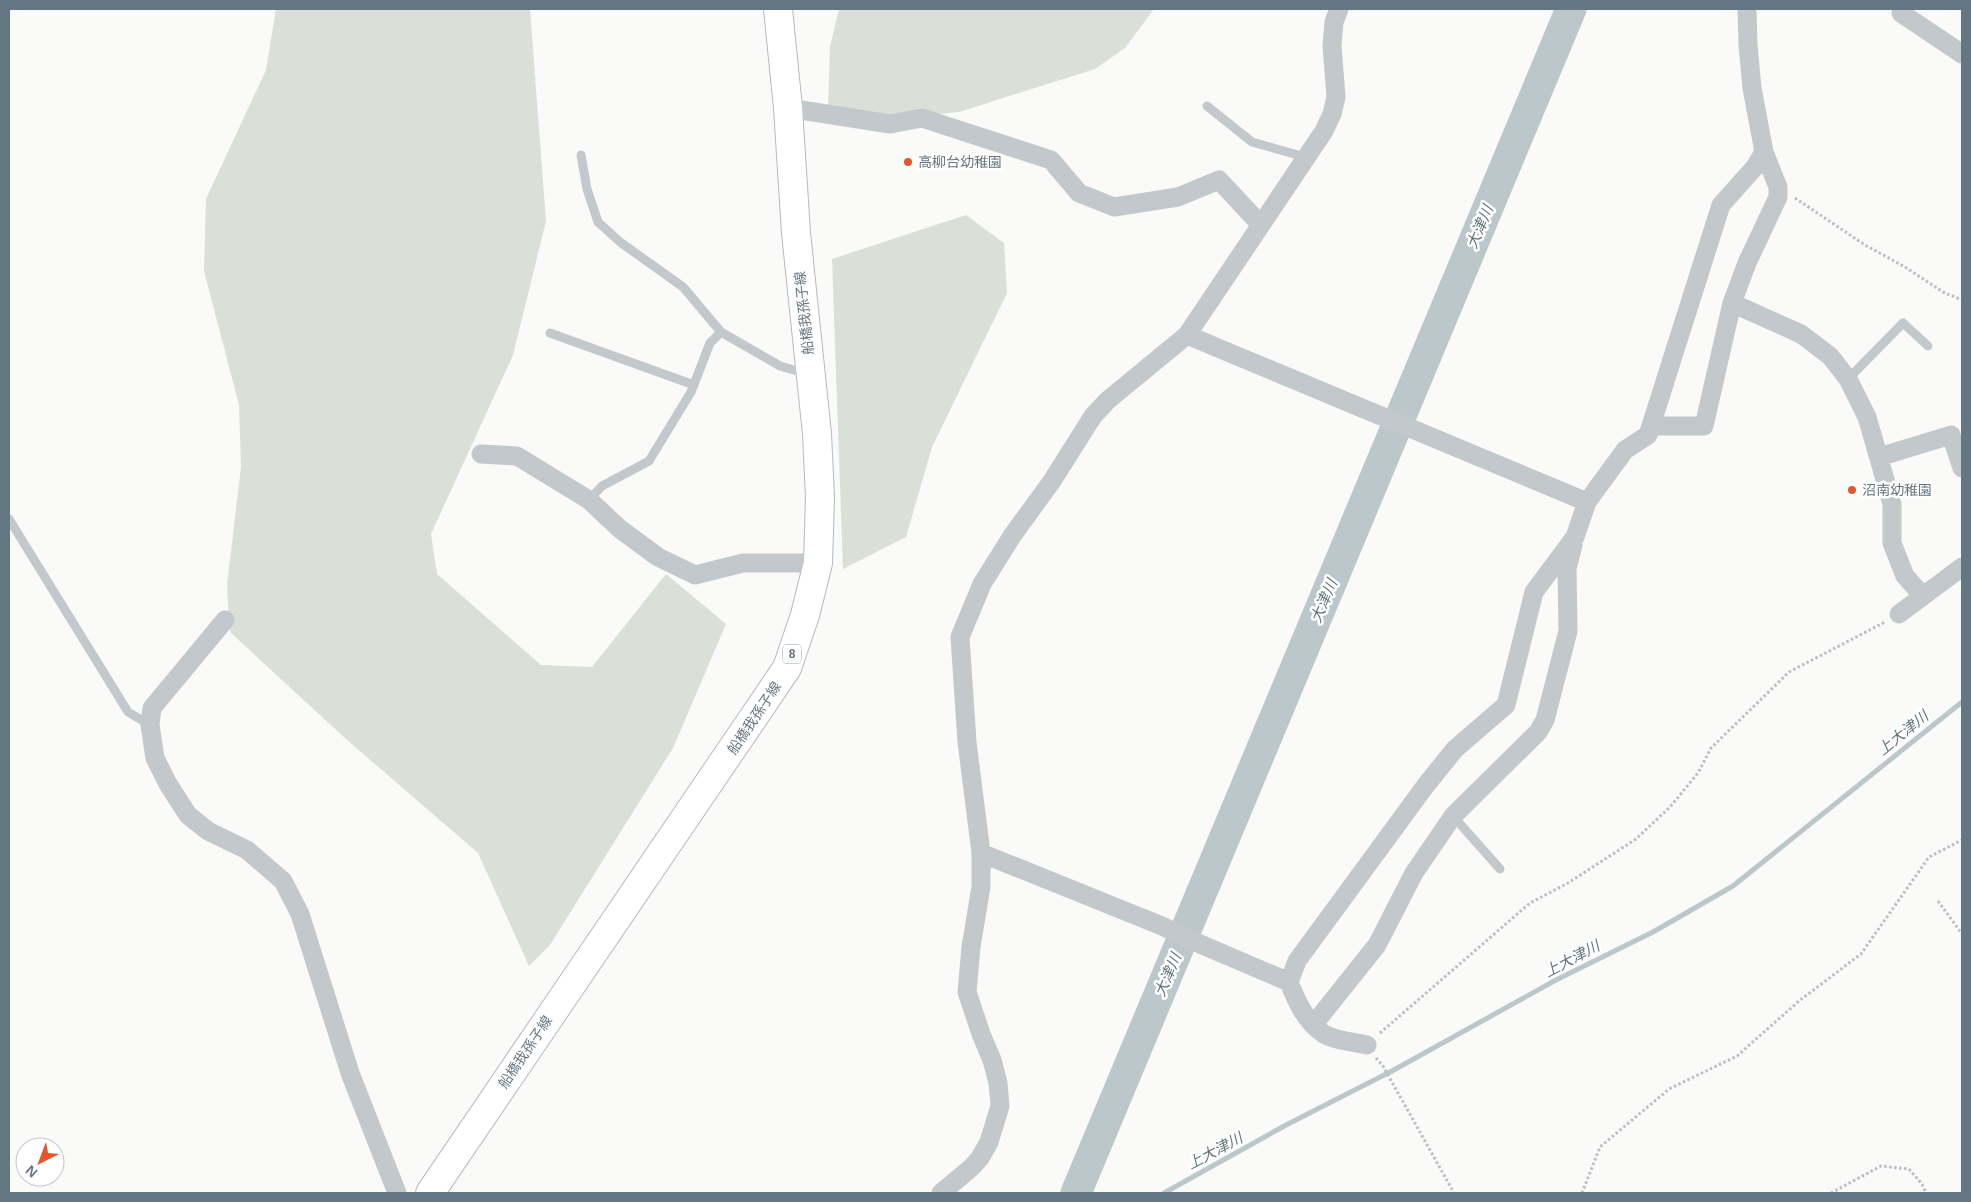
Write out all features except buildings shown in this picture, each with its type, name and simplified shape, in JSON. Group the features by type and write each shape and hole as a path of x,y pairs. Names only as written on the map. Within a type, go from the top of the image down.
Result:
{"main road":[{"name":"船橋我孫子線","path":"430,1193 787,668 805,615 818,563 820,497 817,434 796,233 788,108 778,9"}],"street":[{"path":"941,1193 980,1158 989,1142 1000,1106 998,1083 992,1060 967,992 971,946 981,887 981,853 967,742 960,636 982,584 1012,536 1052,481 1093,416 1108,400 1187,335 1324,130 1332,114 1336,96 1332,46 1334,22 1339,9"},
{"path":"1652,426 1704,426 1732,303 1747,263 1778,197 1778,187 1764,152 1752,88 1747,9"},
{"path":"1904,9 1901,13 1962,54"},
{"path":"788,108 890,124 922,118 1051,160 1079,193 1114,207 1178,197 1219,180 1260,224"},
{"path":"1314,1024 1377,945 1414,873 1453,816 1538,732 1546,720 1568,631 1567,568 1587,502 1625,450 1648,435 1721,205 1755,167 1764,152"},
{"path":"1732,303 1801,334 1830,356 1848,379 1866,417 1892,504 1892,543 1905,576 1923,596"},
{"path":"1187,335 1587,502"},
{"path":"1879,457 1951,435 1962,468"},
{"path":"481,454 517,456 589,500 620,529 658,557 695,574 743,563 818,563"},
{"path":"1367,1045 1324,1034 1296,1003 1289,982 1297,961 1426,785 1455,749 1506,705 1534,592 1575,537"},
{"path":"1899,614 1962,567"},
{"path":"225,620 152,708 150,725 155,758 168,784 188,815 208,831 247,850 284,881 300,914 350,1073 397,1193"},
{"path":"981,853 1162,926 1289,982"}],"lane":[{"path":"1207,106 1252,142 1305,157"},
{"path":"581,155 587,189 598,222 620,242 683,287 721,332 780,366 811,374"},
{"path":"1848,379 1903,323 1928,346"},
{"path":"589,500 602,486 649,461 694,385 710,343 721,332"},
{"path":"550,333 694,385"},
{"path":"9,519 128,712 150,725"},
{"path":"1453,816 1500,869"}],"path":[{"path":"1778,187 1865,245 1905,267 1943,292 1962,300"},
{"path":"1367,1045 1403,1011 1530,903 1568,883 1636,839 1670,807 1698,773 1710,748 1789,672 1899,614"},
{"path":"1582,1193 1600,1147 1669,1089 1737,1056 1799,1001 1861,954 1929,858 1962,840"},
{"path":"1938,900 1962,934"},
{"path":"1383,1066 1454,1193"},
{"path":"1831,1193 1881,1166 1909,1169 1922,1184 1926,1193"}],"shaded area":[{"path":"276,9 530,9 546,221 513,355 431,534 437,574 541,665 592,667 666,574 726,624 673,748 550,945 529,966 478,853 346,739 230,632 227,585 241,467 239,405 204,271 206,199 266,70"},
{"path":"839,9 1154,9 1125,48 1095,69 959,112 889,119 828,106 830,46"},
{"path":"966,215 1004,243 1007,293 932,447 906,537 843,569 832,259"}],"waterway":[{"name":"大津川","path":"1076,1193 1571,9"},
{"name":"上大津川","path":"1164,1193 1286,1125 1392,1071 1556,980 1653,932 1733,886 1962,702"}],"place":[{"name":"高柳台幼稚園","path":"908,162"},
{"name":"沼南幼稚園","path":"1852,490"}]}
